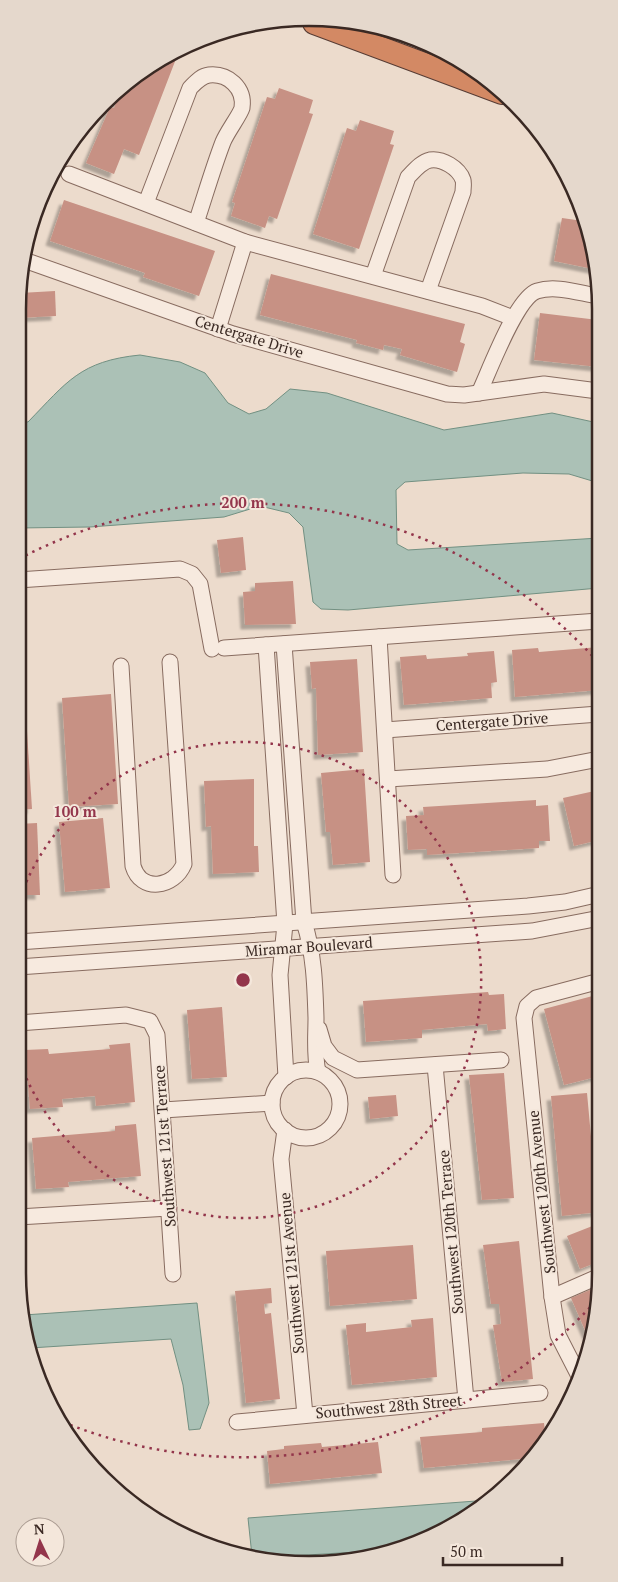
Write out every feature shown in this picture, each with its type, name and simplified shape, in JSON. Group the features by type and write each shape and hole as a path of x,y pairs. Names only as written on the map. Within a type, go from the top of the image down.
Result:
{"highway":[{"path":"324,27 484,87"}],"street":[{"path":"146,203 190,88 199,79 209,75 226,78 238,86 242,98 242,110 232,122 223,140 196,223"},
{"path":"373,276 408,177 418,166 431,160 444,162 452,166 463,179 463,192 428,291"},
{"path":"70,174 245,242 482,306 513,318"},
{"path":"218,329 245,242"},
{"name":"Centergate Drive","path":"31,262 218,329 448,394 480,393 544,384 592,390"},
{"path":"480,393 513,318 528,296 538,291 555,289 591,295"},
{"path":"26,579 180,568 192,574 200,584 204,594 206,621 218,649 592,622"},
{"path":"379,638 393,875"},
{"path":"284,644 304,922 312,947 316,1018 315,1058 318,1072"},
{"path":"266,645 285,924 280,975 286,1077"},
{"path":"121,666 133,866 136,876 145,882 156,885 169,882 180,873 184,864 170,662"},
{"name":"Centergate Drive","path":"385,730 592,715"},
{"path":"272,744 290,743"},
{"path":"388,779 547,769 592,760"},
{"name":"Miramar Boulevard","path":"26,941 528,906 565,902 592,896"},
{"name":"Miramar Boulevard","path":"26,966 532,931 592,920"},
{"name":"Southwest 120th Avenue","path":"575,1368 558,1335 552,1297 524,1018 527,1006 536,998 592,983"},
{"name":"Southwest 121st Terrace","path":"26,1022 126,1015 150,1020 157,1035 173,1274"},
{"path":"316,1018 324,1046 333,1058 357,1070 501,1060"},
{"name":"Southwest 120th Terrace","path":"435,1065 466,1400"},
{"path":"335,1085 357,1070"},
{"path":"301,1071 318,1072 335,1085 340,1105 338,1116 329,1128 315,1136 305,1138 285,1130 278,1123 272,1103 279,1084 286,1077 301,1071"},
{"path":"163,1110 272,1103"},
{"name":"Southwest 121st Avenue","path":"285,1130 281,1159 306,1415"},
{"path":"26,1217 169,1208"},
{"path":"552,1297 592,1280"},
{"name":"Southwest 28th Street","path":"237,1422 540,1392"}],"shaded area":[{"path":"140,355 180,362 205,373 228,403 249,414 266,409 290,389 327,393 444,430 552,413 592,422 592,481 569,474 523,473 405,482 396,490 397,544 408,550 592,538 592,589 348,610 321,609 313,602 303,527 289,513 260,506 224,517 90,527 26,528 26,422 76,376 88,368 120,358"},
{"path":"197,1303 209,1403 200,1429 189,1430 183,1385 171,1339 36,1348 30,1315"},
{"path":"475,1501 434,1527 400,1541 350,1552 299,1555 251,1549 248,1518"}],"building":[{"path":"176,60 139,155 124,149 114,174 86,163 109,109 114,108 116,102 137,85"},
{"path":"279,88 313,100 309,113 313,114 277,219 269,216 265,228 231,216 235,203 232,202 267,97 275,99"},
{"path":"360,120 394,131 390,144 394,145 359,249 313,234 347,128 356,131"},
{"path":"64,200 215,251 199,296 143,277 145,273 50,241"},
{"path":"562,218 578,220 588,268 554,261"},
{"path":"271,274 465,324 460,342 465,344 457,372 400,355 402,349 384,345 383,350 356,343 357,340 260,315"},
{"path":"55,291 56,316 26,318 27,293"},
{"path":"540,313 592,319 592,366 534,360"},
{"path":"243,537 246,570 221,573 217,540"},
{"path":"293,581 296,624 245,625 243,592 255,591 255,583"},
{"path":"538,648 539,652 592,648 592,691 515,697 512,650"},
{"path":"494,651 497,682 491,683 492,698 404,705 400,657 426,655 427,659 468,656 467,653"},
{"path":"357,659 363,752 318,755 316,688 312,689 310,662"},
{"path":"111,694 118,804 69,807 62,698"},
{"path":"26,716 32,809 26,809"},
{"path":"364,769 370,862 333,865 330,832 326,832 321,773"},
{"path":"254,779 254,846 258,846 259,872 213,874 211,826 206,827 204,781"},
{"path":"592,792 592,842 574,846 563,798"},
{"path":"536,800 536,806 548,805 550,841 539,841 539,848 427,855 427,849 408,850 406,816 424,815 423,807"},
{"path":"103,818 110,888 65,892 59,822"},
{"path":"37,823 40,895 26,895 26,824"},
{"path":"488,992 489,995 504,994 506,1029 488,1031 487,1024 422,1030 422,1038 366,1042 363,1001"},
{"path":"592,996 592,1078 564,1085 544,1009"},
{"path":"222,1007 227,1077 192,1079 187,1010"},
{"path":"130,1043 135,1102 96,1106 95,1096 62,1099 63,1107 30,1109 26,1050 48,1049 49,1054 110,1049 109,1045"},
{"path":"504,1073 514,1198 482,1200 469,1075"},
{"path":"587,1093 592,1147 592,1213 562,1216 551,1096"},
{"path":"396,1095 398,1116 370,1119 368,1097"},
{"path":"136,1124 141,1176 68,1182 69,1187 36,1189 32,1138 115,1131 115,1126"},
{"path":"592,1226 592,1264 580,1269 567,1236"},
{"path":"519,1241 533,1379 502,1382 493,1325 501,1324 499,1304 491,1304 483,1245"},
{"path":"413,1245 417,1299 330,1306 326,1251"},
{"path":"271,1288 272,1303 264,1304 265,1314 271,1313 280,1399 246,1403 235,1291"},
{"path":"591,1289 585,1331 571,1298"},
{"path":"433,1318 437,1377 352,1385 346,1325 366,1323 366,1332 412,1327 411,1320"},
{"path":"544,1423 545,1429 522,1459 424,1468 420,1437 482,1432 482,1428"},
{"path":"378,1442 382,1473 270,1484 267,1451 284,1449 284,1446 321,1443 322,1447"}]}
